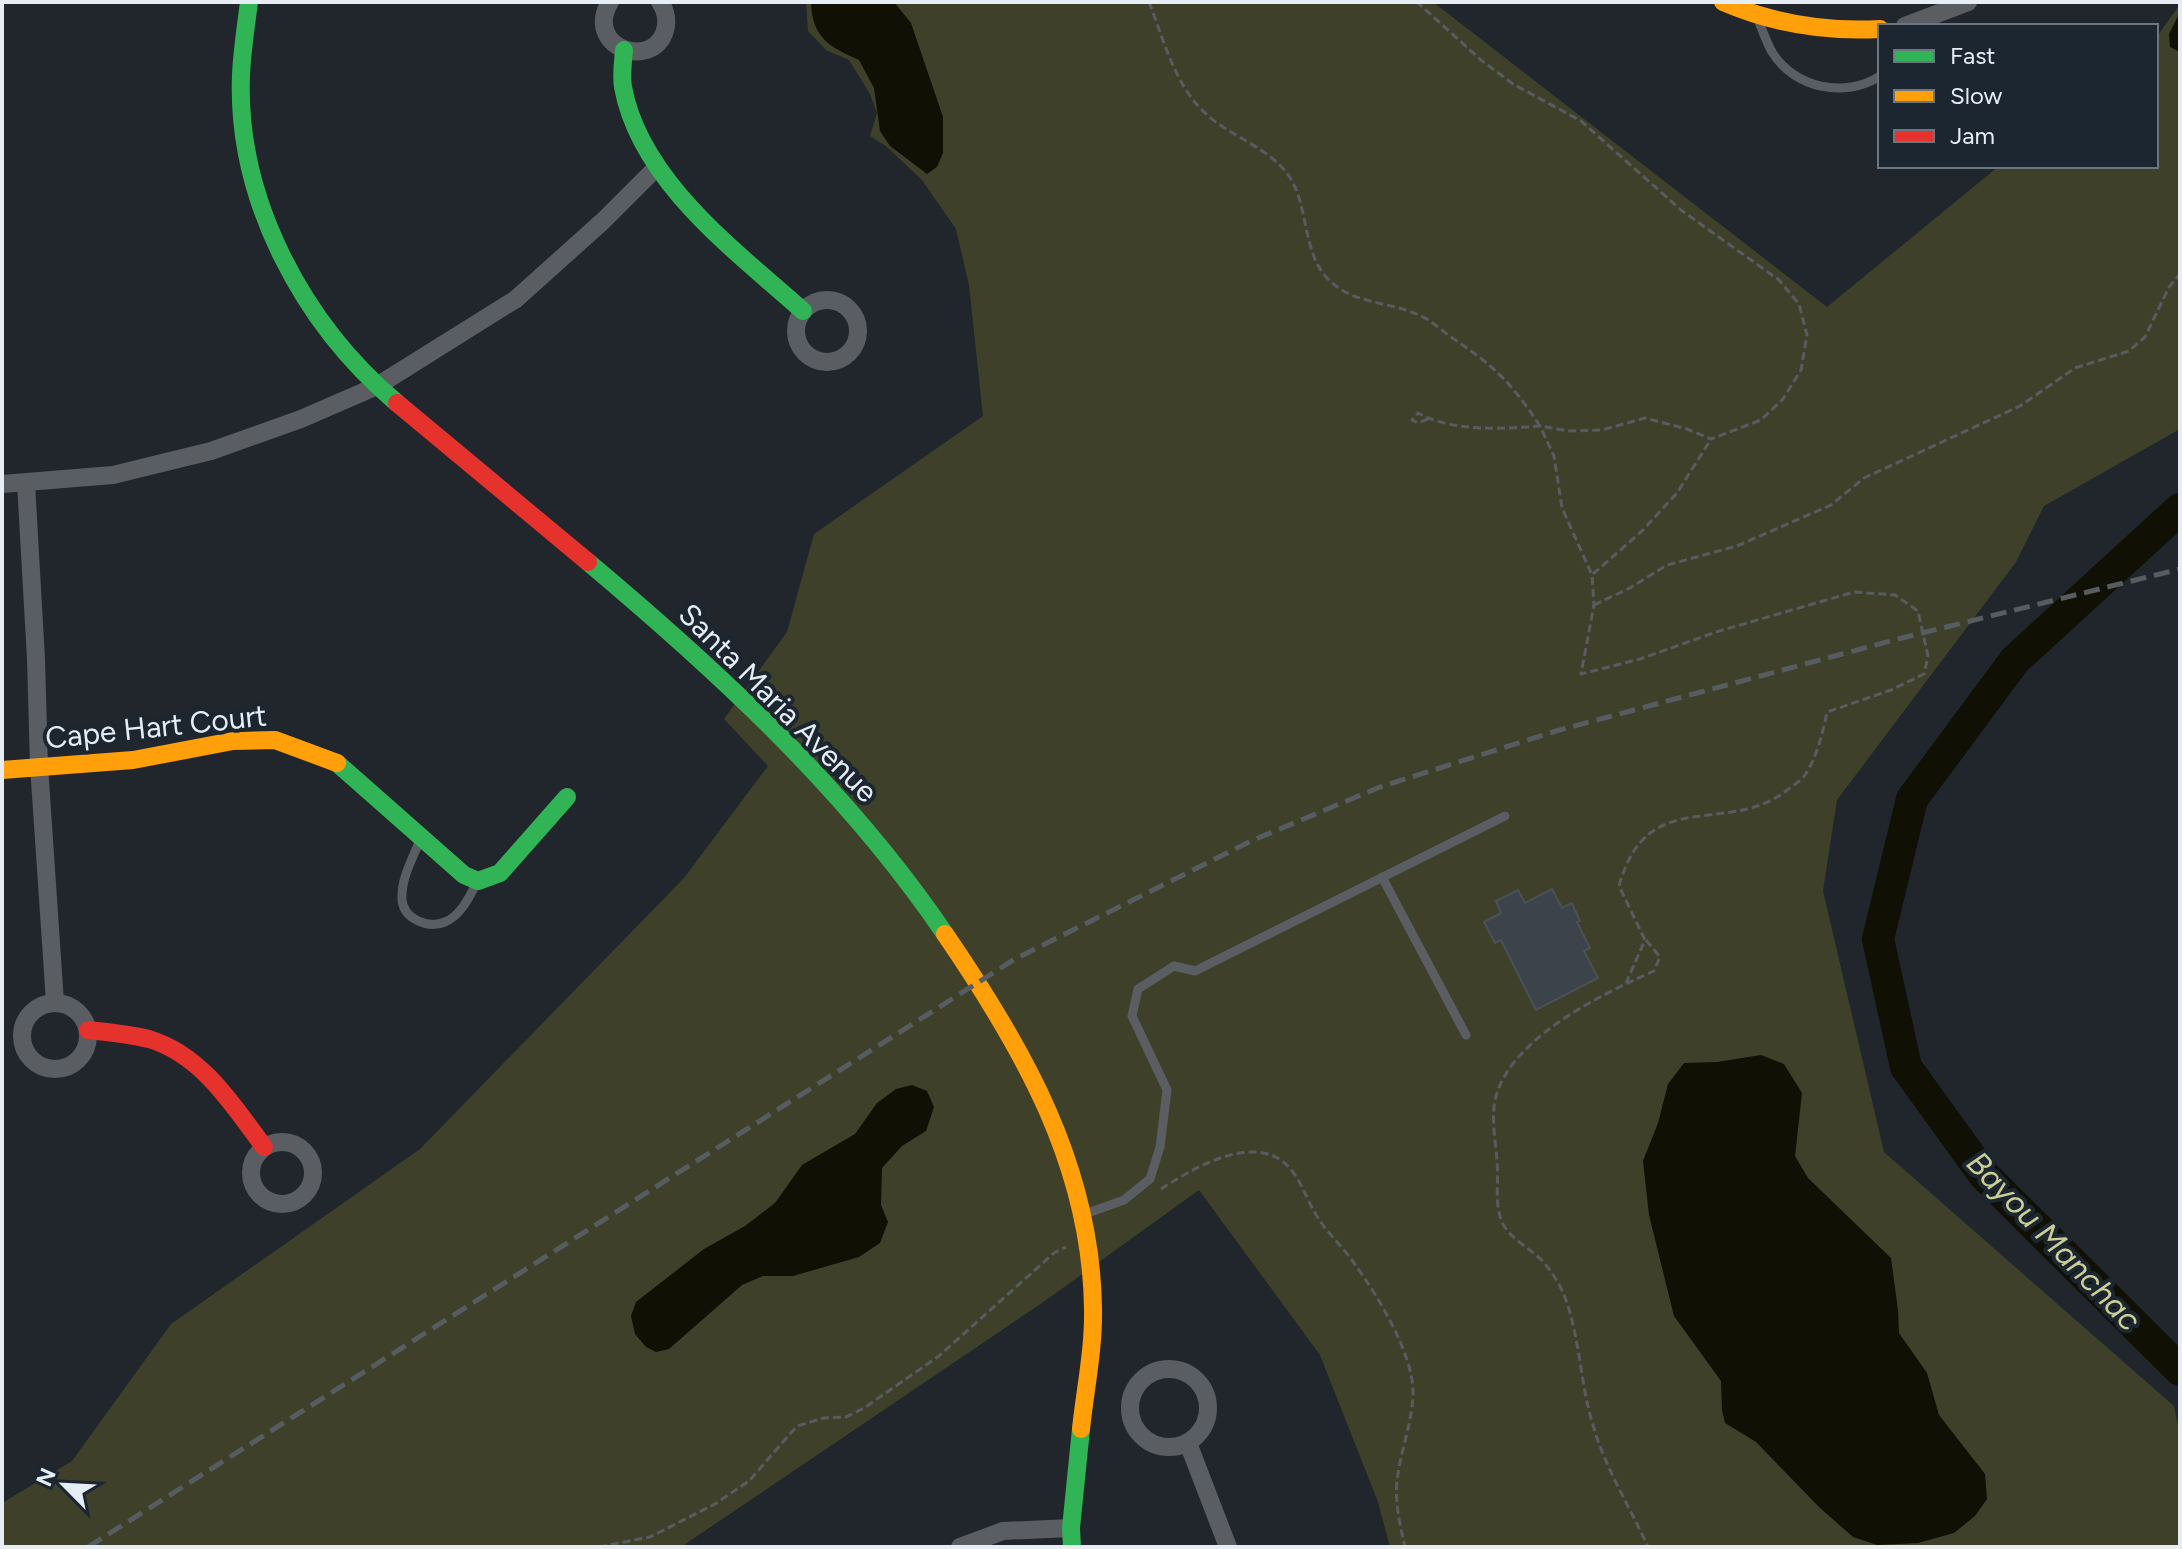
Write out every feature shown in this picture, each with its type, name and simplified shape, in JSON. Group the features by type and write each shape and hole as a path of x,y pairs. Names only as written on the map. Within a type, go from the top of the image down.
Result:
{"street":[{"name":"Santa Maria Avenue","path":"249,2 241,77 246,141 261,212 299,286 329,331 377,386 655,618 815,771 907,878 983,992 1031,1075 1063,1145 1084,1214 1093,1309 1072,1538"},
{"path":"610,2 604,22 606,34 624,50 637,52 658,42 665,31 666,19 660,2"},
{"path":"1723,2 1772,21 1845,32 1878,29"},
{"path":"1914,24 1968,2"},
{"path":"624,50 622,86 631,117 657,167 692,209 803,311"},
{"path":"2,484 113,475 211,451 301,419 377,386 516,299 603,221 657,167"},
{"path":"26,483 39,766 55,1002"},
{"name":"Cape Hart Court","path":"2,770 133,760 233,741 275,740 336,762 464,875 478,881"},
{"path":"478,881 500,873 567,797"},
{"path":"55,1002 77,1010 88,1030 88,1045 81,1057 70,1066 56,1070 42,1068 31,1060 23,1048 21,1033 24,1021 32,1011 43,1005 55,1002"},
{"path":"88,1030 158,1042 183,1054 208,1076 264,1147"},
{"path":"2,1037 21,1033"},
{"path":"1169,1369 1182,1371 1202,1387 1207,1398 1205,1424 1188,1443 1163,1448 1150,1443 1133,1424 1129,1411 1131,1398 1136,1386 1145,1377 1169,1369"},
{"path":"1188,1443 1228,1547"},
{"path":"960,1547 1003,1531 1072,1538"}],"lane":[{"path":"1756,15 1772,52 1786,70 1801,79 1842,89 1858,87 1878,77"},
{"path":"1084,1214 1124,1200 1150,1179 1160,1147 1167,1090 1132,1016 1138,989 1174,966 1195,971 1505,816"},
{"path":"422,836 404,880 402,902 411,917 425,924 446,922 466,904 478,881"},
{"path":"1382,877 1466,1035"}],"path":[{"path":"1149,2 1179,78 1203,111 1280,164 1291,179 1302,205 1310,244 1327,278 1355,297 1421,316 1479,356 1518,392 1540,426 1554,456 1562,508 1592,575 1594,605 1581,674 1640,659 1716,632 1854,592 1895,595 1918,611 1928,656 1924,674 1891,690 1827,712 1822,737 1805,777 1770,803 1723,814 1674,819 1645,837 1625,862 1619,886 1645,940 1658,953 1658,966 1654,971 1567,1015 1527,1050 1499,1088 1494,1106 1494,1124 1499,1184 1497,1194 1502,1222 1513,1237 1545,1263 1563,1293 1601,1449 1648,1547"},
{"path":"1417,2 1481,60 1513,84 1581,121 1681,210 1779,280 1799,304 1807,335 1801,370 1783,399 1761,420 1711,439 1677,493 1642,531 1592,575"},
{"path":"1594,605 1667,565 1737,546 1831,505 1864,478 2020,406 2075,368 2129,351 2145,337 2169,287 2180,274"},
{"path":"1428,419 1495,430 1540,426 1568,431 1602,430 1645,418 1711,439"},
{"path":"1626,983 1645,940"}],"green space":[{"path":"806,2 1433,2 1827,307 1997,168 2158,168 2158,35 2180,4 2180,429 2044,506 2016,562 1837,800 1823,891 1884,1152 2174,1406 2180,1435 2180,1547 1390,1547 1378,1502 1320,1355 1199,1190 1042,1303 681,1547 2,1547 2,1503 72,1461 171,1324 420,1149 684,878 768,766 724,719 787,632 814,534 983,416 969,285 956,229 922,180 887,147 870,136 877,113 870,94 849,60 826,50 808,31"}],"shaded area":[{"path":"811,2 894,2 911,23 943,117 943,153 937,167 927,174 890,146 880,131 874,88 859,60 824,40 815,24"},
{"path":"2180,12 2180,52 2170,47 2169,34"},
{"path":"1761,1055 1784,1064 1802,1093 1795,1156 1808,1178 1891,1258 1899,1333 1927,1373 1939,1415 1985,1474 1987,1499 1975,1516 1954,1533 1918,1543 1877,1545 1853,1537 1756,1442 1725,1423 1721,1381 1674,1316 1649,1215 1643,1161 1658,1123 1668,1084 1684,1063 1717,1062"},
{"path":"912,1085 927,1091 934,1107 926,1131 902,1146 882,1168 881,1205 888,1222 880,1243 859,1257 793,1276 763,1276 742,1285 669,1349 656,1352 646,1347 635,1334 631,1316 636,1302 704,1249 745,1226 775,1203 802,1165 855,1134 877,1103 896,1089"}],"building":[{"path":"1552,889 1562,908 1572,903 1580,921 1577,922 1590,948 1584,951 1598,978 1536,1010 1501,940 1495,943 1484,922 1501,913 1496,901 1518,890 1525,903"}],"waterway":[{"name":"Bayou Manchac","path":"2180,509 2015,660 1912,799 1878,939 1906,1067 1984,1175 2180,1370"}],"railway":[{"path":"88,1547 1015,959 1251,841 1380,787 1556,731 1898,639 2180,569"}],"traffic: fast":[{"path":"249,2 241,75 242,121 250,167 263,212 282,256 332,336 397,403"},
{"path":"624,50 623,87 633,121 649,153 694,212 803,311"},
{"path":"588,562 733,690 824,782 907,881 945,934"},
{"path":"337,763 464,875 478,881 500,873 567,797"},
{"path":"1072,1547 1071,1528 1081,1429"}],"traffic: slow":[{"path":"1723,2 1761,16 1800,25 1878,29"},
{"path":"2,770 133,760 233,741 275,740 337,763"},
{"path":"945,934 1026,1065 1048,1110 1080,1206 1089,1256 1093,1308 1091,1354 1081,1429"}],"traffic: jam":[{"path":"397,403 588,562"},
{"path":"88,1030 149,1039 185,1057 215,1083 264,1147"}]}
